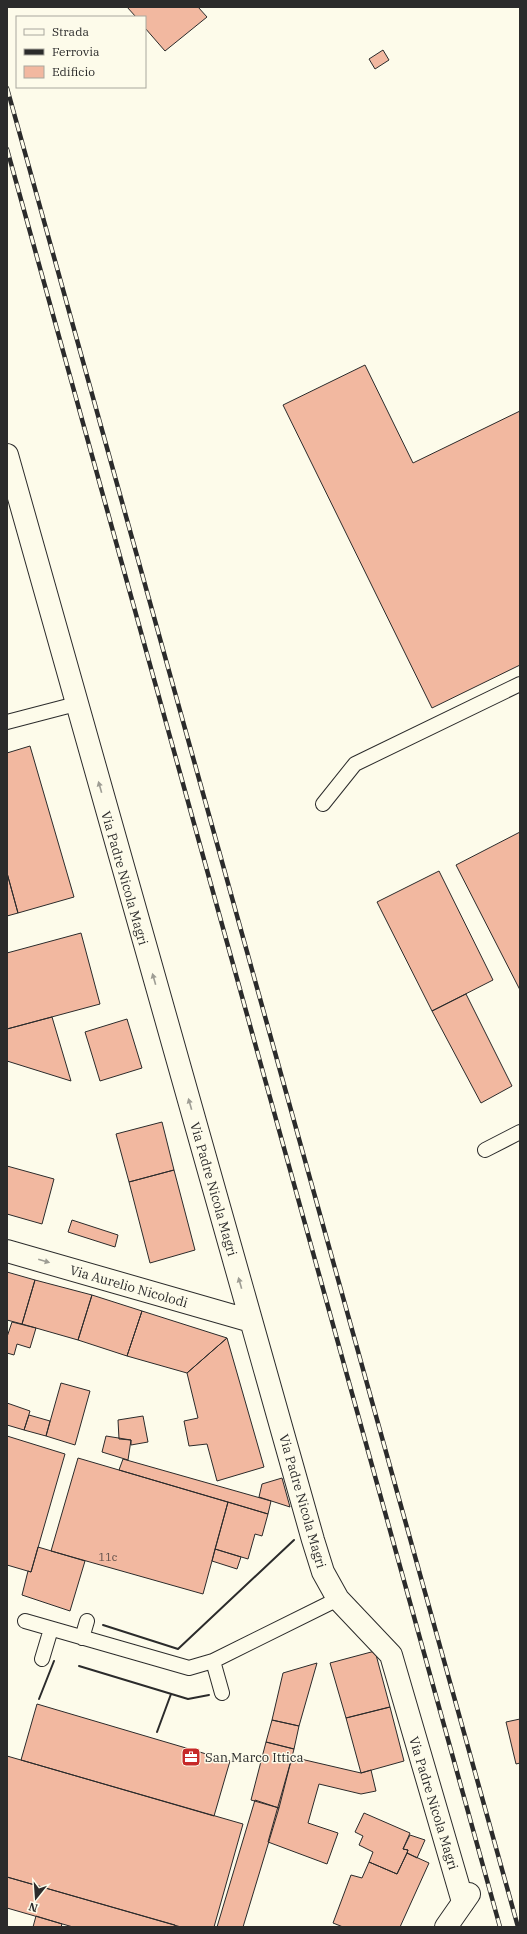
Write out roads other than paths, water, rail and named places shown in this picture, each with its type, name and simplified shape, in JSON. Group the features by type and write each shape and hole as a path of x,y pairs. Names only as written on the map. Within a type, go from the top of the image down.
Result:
{"street":[{"name":"Via Padre Nicola Magri","path":"7,455 76,704 323,1572 338,1599 391,1655 466,1898 446,1927"},
{"name":"Via Aurelio Nicolodi","path":"7,1250 251,1321"}],"lane":[{"path":"323,804 355,764 520,684"},
{"path":"7,722 76,704"},
{"path":"485,1150 520,1132"},
{"path":"25,1621 189,1668 212,1661 338,1599"},
{"path":"82,1638 87,1621"},
{"path":"42,1659 51,1629"},
{"path":"212,1661 222,1693"}],"railway":[{"path":"7,88 518,1927"},
{"path":"7,149 500,1927"}],"place":[{"name":"San Marco Ittica","path":"191,1757"}]}
